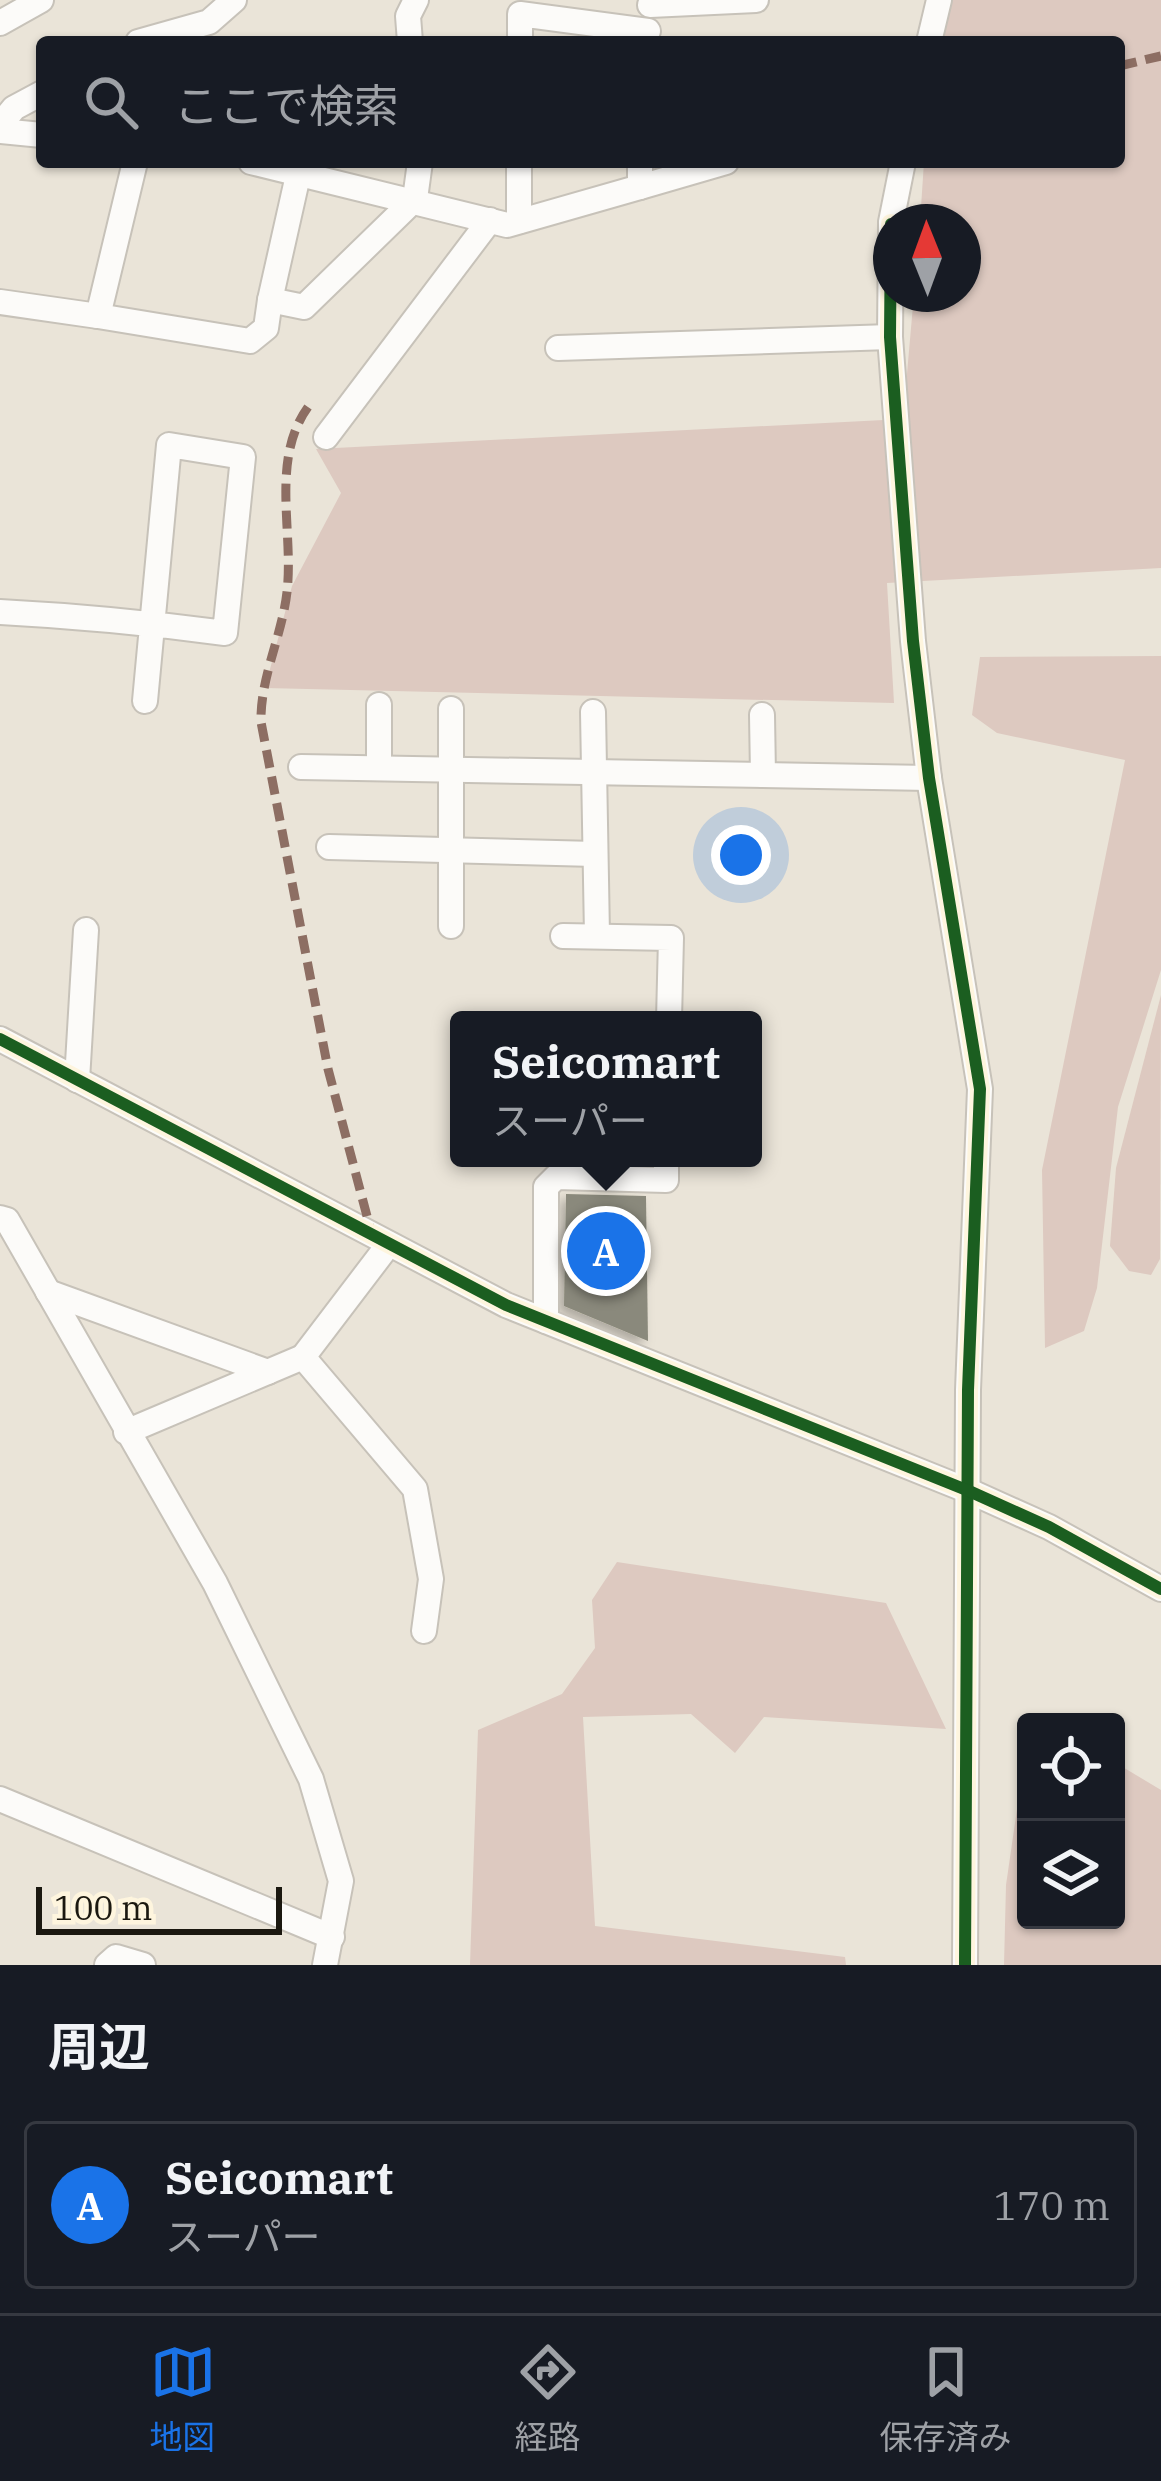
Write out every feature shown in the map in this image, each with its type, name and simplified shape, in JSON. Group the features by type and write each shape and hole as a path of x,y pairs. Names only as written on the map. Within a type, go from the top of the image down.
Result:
{"street":[{"path":"0,23 41,0"},
{"path":"159,36 208,22 234,0"},
{"path":"410,36 408,16 416,0"},
{"path":"647,36 650,2 756,0"},
{"path":"930,36 939,0"},
{"path":"520,36 520,14 641,36"},
{"path":"36,96 14,108 0,128 36,134"},
{"path":"98,316 134,168"},
{"path":"283,168 490,220 520,221 640,174 683,168"},
{"path":"270,300 304,308 415,200 419,168"},
{"path":"520,168 520,221"},
{"path":"895,204 903,168"},
{"path":"0,302 250,340 266,328 299,171"},
{"path":"326,436 490,220"},
{"path":"890,312 929,778 980,1088 969,1491 965,1965"},
{"path":"557,348 890,337"},
{"path":"0,613 152,624 225,633 243,458 170,445 152,624 145,701"},
{"path":"379,768 380,705"},
{"path":"451,709 451,926"},
{"path":"593,712 597,935"},
{"path":"762,715 763,776"},
{"path":"301,767 929,778"},
{"path":"329,847 595,854"},
{"path":"77,1080 86,930"},
{"path":"563,936 671,938 669,1011"},
{"path":"0,1039 545,1321 969,1491 1049,1527 1161,1589"},
{"path":"545,1321 546,1187 556,1178 666,1180 666,1167"},
{"path":"0,1218 7,1220 215,1583 310,1779 341,1881 326,1965"},
{"path":"127,1432 303,1357 389,1244"},
{"path":"48,1292 268,1372"},
{"path":"303,1357 415,1489 431,1579 424,1630"},
{"path":"0,1798 332,1936"},
{"path":"107,1965 116,1957 143,1965"}],"shaded area":[{"path":"949,0 1161,0 1161,568 887,583 894,703 265,688 292,586 341,493 316,449 903,419 912,312 981,312 981,204 921,204 924,168 1125,168 1125,36 942,36"},
{"path":"1161,656 1161,970 1118,1107 1097,1288 1084,1331 1045,1348 1042,1170 1125,760 997,733 972,715 980,657"},
{"path":"1161,995 1160,1259 1151,1275 1129,1271 1110,1246 1116,1168"},
{"path":"617,1562 886,1603 946,1729 764,1717 735,1753 691,1714 583,1717 595,1926 845,1957 846,1965 470,1965 478,1730 562,1694 595,1648 592,1600"},
{"path":"1125,1768 1161,1790 1161,1965 1004,1965 1006,1885 1017,1809 1017,1929 1125,1929"}],"building":[{"path":"566,1194 646,1196 648,1341 564,1306"}],"marked path":[{"path":"1125,65 1161,56"},
{"path":"308,407 290,450 287,592 261,722 328,1069 372,1235"}],"cycle path":[{"path":"890,312 913,641 929,778 980,1089 968,1390 965,1965"},
{"path":"0,1039 506,1305 969,1491 1049,1527 1161,1589"}],"place":[{"name":"Seicomart","path":"606,1251"}]}
